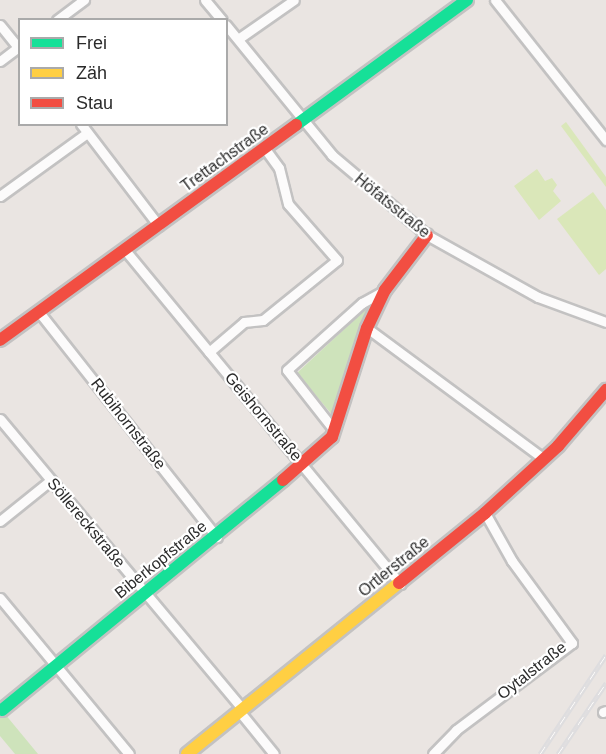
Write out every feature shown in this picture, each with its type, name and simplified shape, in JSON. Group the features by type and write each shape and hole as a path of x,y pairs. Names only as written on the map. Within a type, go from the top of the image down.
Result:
{"street":[{"path":"60,18 84,0"},
{"path":"206,0 220,18"},
{"path":"238,39 294,0"},
{"name":"Trettachstraße","path":"0,340 265,149 466,0"},
{"path":"495,0 606,140"},
{"path":"0,25 18,47"},
{"name":"Höfatsstraße","path":"228,27 304,120 362,183 427,235 538,297 606,322"},
{"path":"0,61 18,49"},
{"path":"82,126 159,225"},
{"path":"0,196 87,133"},
{"path":"209,352 244,322 263,320 337,260 288,204 279,168 265,149"},
{"name":"Biberkopfstraße","path":"2,710 217,537 332,437 367,328 385,290 427,235"},
{"name":"Geishornstraße","path":"125,250 400,584"},
{"name":"Biberkopfstraße","path":"334,430 287,370 362,303 385,290"},
{"name":"Rubihornstraße","path":"39,312 217,537"},
{"path":"367,328 544,459"},
{"name":"Ortlerstraße","path":"187,754 485,513 544,459 606,390"},
{"name":"Söllereckstraße","path":"0,419 241,710 274,754"},
{"path":"0,521 51,480"},
{"name":"Oytalstraße","path":"433,754 456,730 572,643 512,561 485,513"},
{"path":"0,598 129,754"}],"green space":[{"path":"566,122 606,177 606,187 561,126"},
{"path":"537,169 545,181 552,178 557,185 553,191 561,201 539,220 514,186"},
{"path":"593,192 606,210 606,269 599,275 557,219"},
{"path":"368,307 359,340 334,417 297,373"},
{"path":"0,708 38,754 15,754 0,736"}],"railway":[{"path":"540,754 606,655"},
{"path":"558,754 606,683"}],"traffic: fast":[{"path":"296,125 467,0"},
{"path":"2,710 283,480"}],"traffic: slow":[{"path":"187,754 399,583"}],"traffic: jam":[{"path":"0,340 296,125"},
{"path":"283,480 332,437 367,328 385,290 427,235"},
{"path":"399,583 485,513 558,446 606,390"}]}
